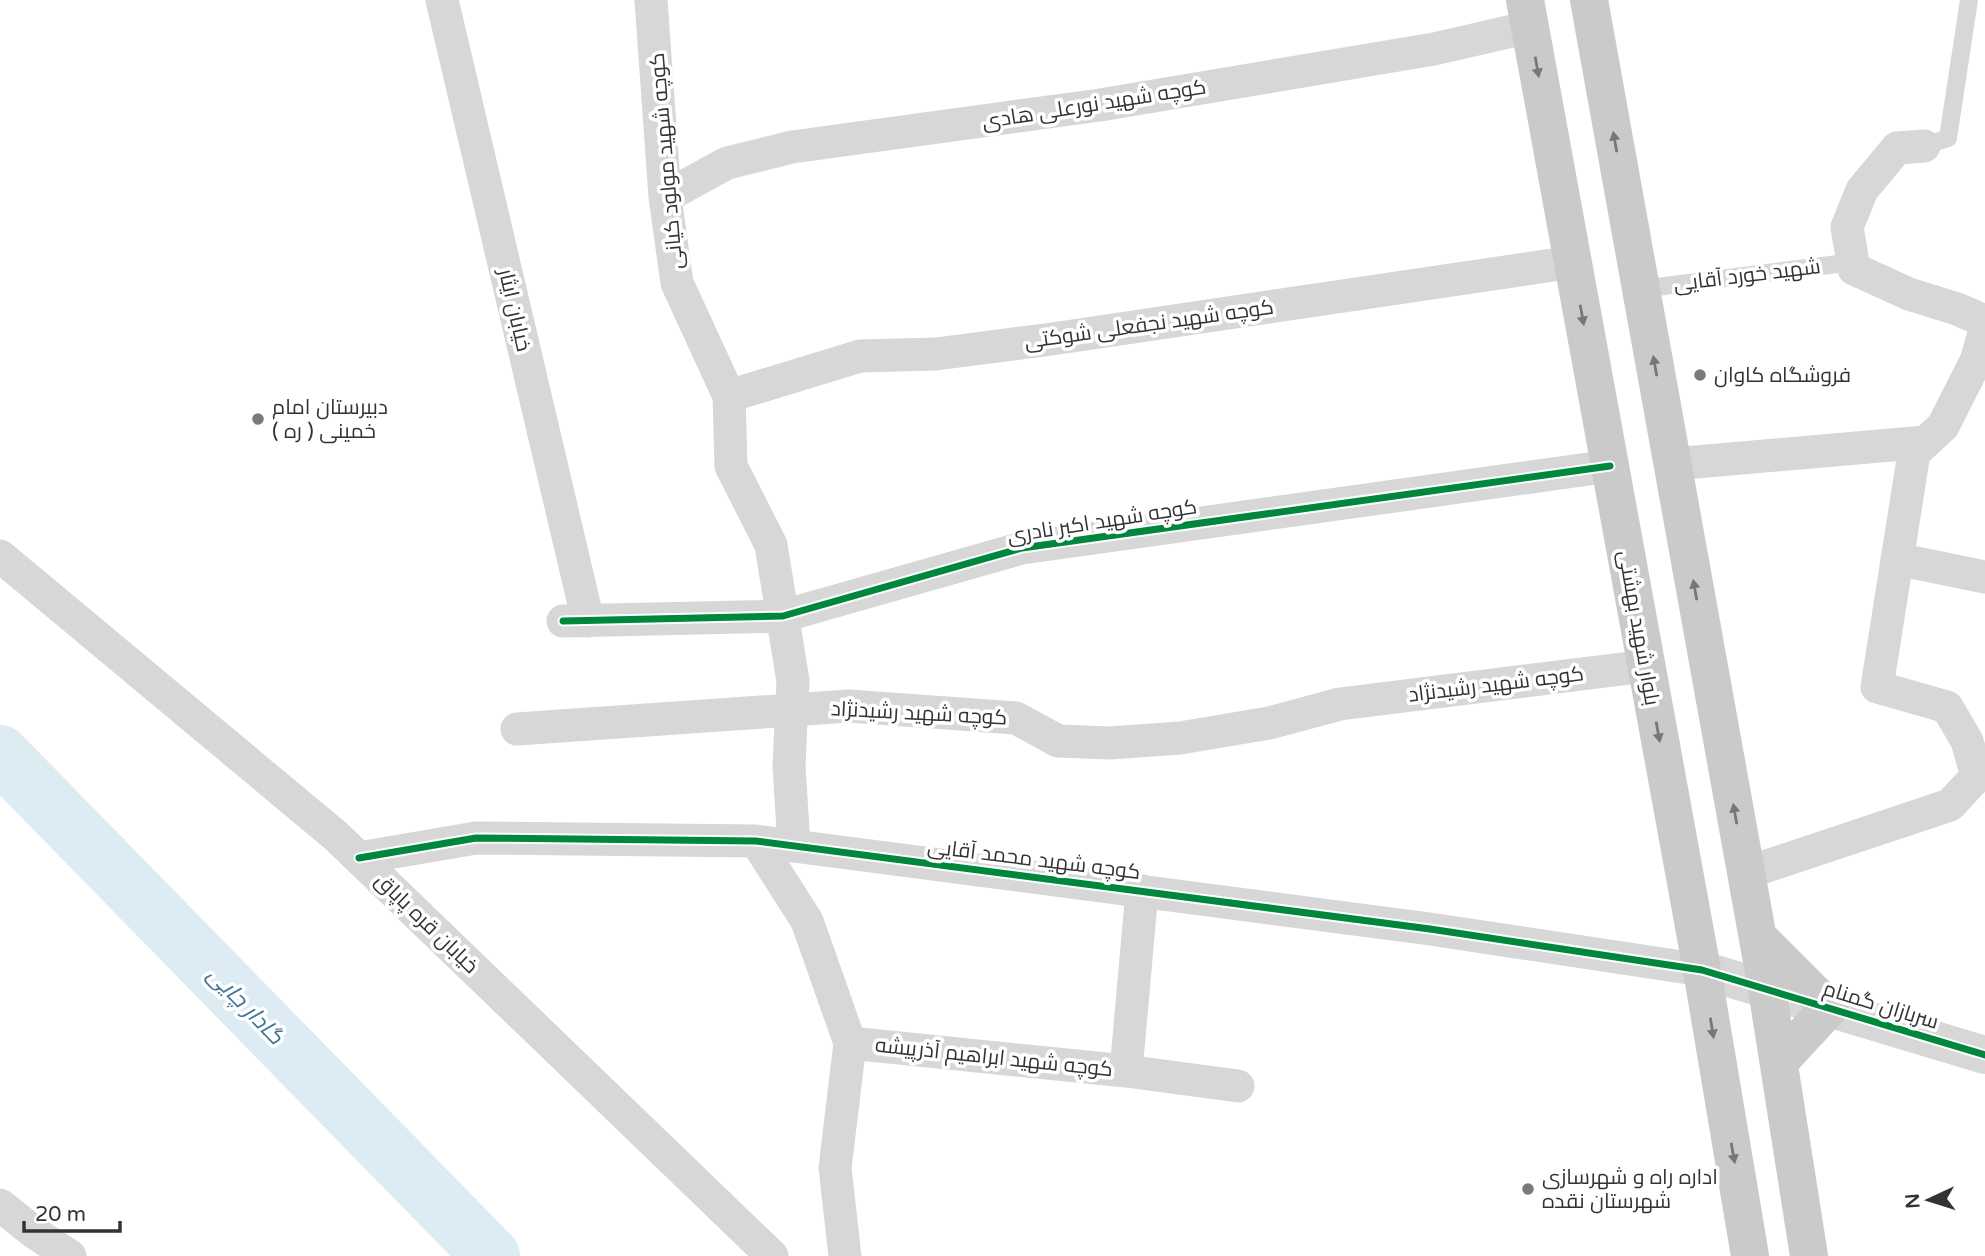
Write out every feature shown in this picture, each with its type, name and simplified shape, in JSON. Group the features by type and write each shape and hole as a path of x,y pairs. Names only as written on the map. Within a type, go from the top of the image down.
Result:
{"main road":[{"path":"1589,0 1758,937 1809,1256"},
{"name":"بلوار شهید بهشتی","path":"1528,13 1702,970 1750,1256"},
{"path":"1758,937 1829,1007 1779,1062"}],"street":[{"name":"خیابان ایثار","path":"442,0 576,621"},
{"name":"کوچه شهید مولود کیانی","path":"651,0 665,197 677,283 729,396 731,466 771,545 793,681 789,766 794,846"},
{"name":"کوچه شهید نورعلی هادی","path":"665,197 727,163 792,147 1101,105 1434,49 1528,13"},
{"path":"1924,146 1897,148 1862,190 1847,227 1854,269 1898,289 1985,321"},
{"name":"کوچه شهید نجفعلی شوکتی","path":"729,396 860,356 936,354 1039,341 1573,262"},
{"path":"1746,873 1950,805 1977,776 1967,741 1947,707 1877,687 1914,453 1971,401 1976,361 1985,330"},
{"path":"1673,464 1925,442"},
{"name":"کوچه شهید اکبر نادری","path":"576,621 783,616 1022,548 1610,466"},
{"name":"خیابان قره پاپاق","path":"0,556 336,836 772,1256"},
{"path":"1897,559 1985,577"},
{"name":"کوچه شهید رشیدنژاد","path":"517,729 849,706 1016,718 1058,741 1110,743 1180,738 1231,730 1340,704 1646,666"},
{"name":"کوچه شهید محمد آقایی","path":"359,858 476,838 756,841 1430,929 1702,970"},
{"path":"756,841 807,922 850,1043 835,1168 845,1256"},
{"name":"کوچه شهید ابراهیم آذرپیشه","path":"850,1043 1126,1071 1142,891"},
{"name":"سربازان گمنام","path":"1702,970 1985,1055"},
{"path":"1126,1071 1238,1086"},
{"path":"0,1205 70,1256"}],"lane":[{"path":"1924,146 1948,138 1969,0"},
{"name":"شهید خورد آقایی","path":"1641,289 1853,262"}],"waterway":[{"name":"گادار چایی","path":"0,754 491,1256"}],"cycle path":[{"path":"563,621 783,616 1022,548 1610,466"},
{"path":"359,858 476,838 756,841 1430,929 1702,970 1985,1055"}],"place":[{"name":"فروشگاه کاوان","path":"1700,375"},
{"name":"دبیرستان امام خمینی ( ره )","path":"258,419"},
{"name":"اداره راه و شهرسازی شهرستان نقده","path":"1528,1189"}]}
